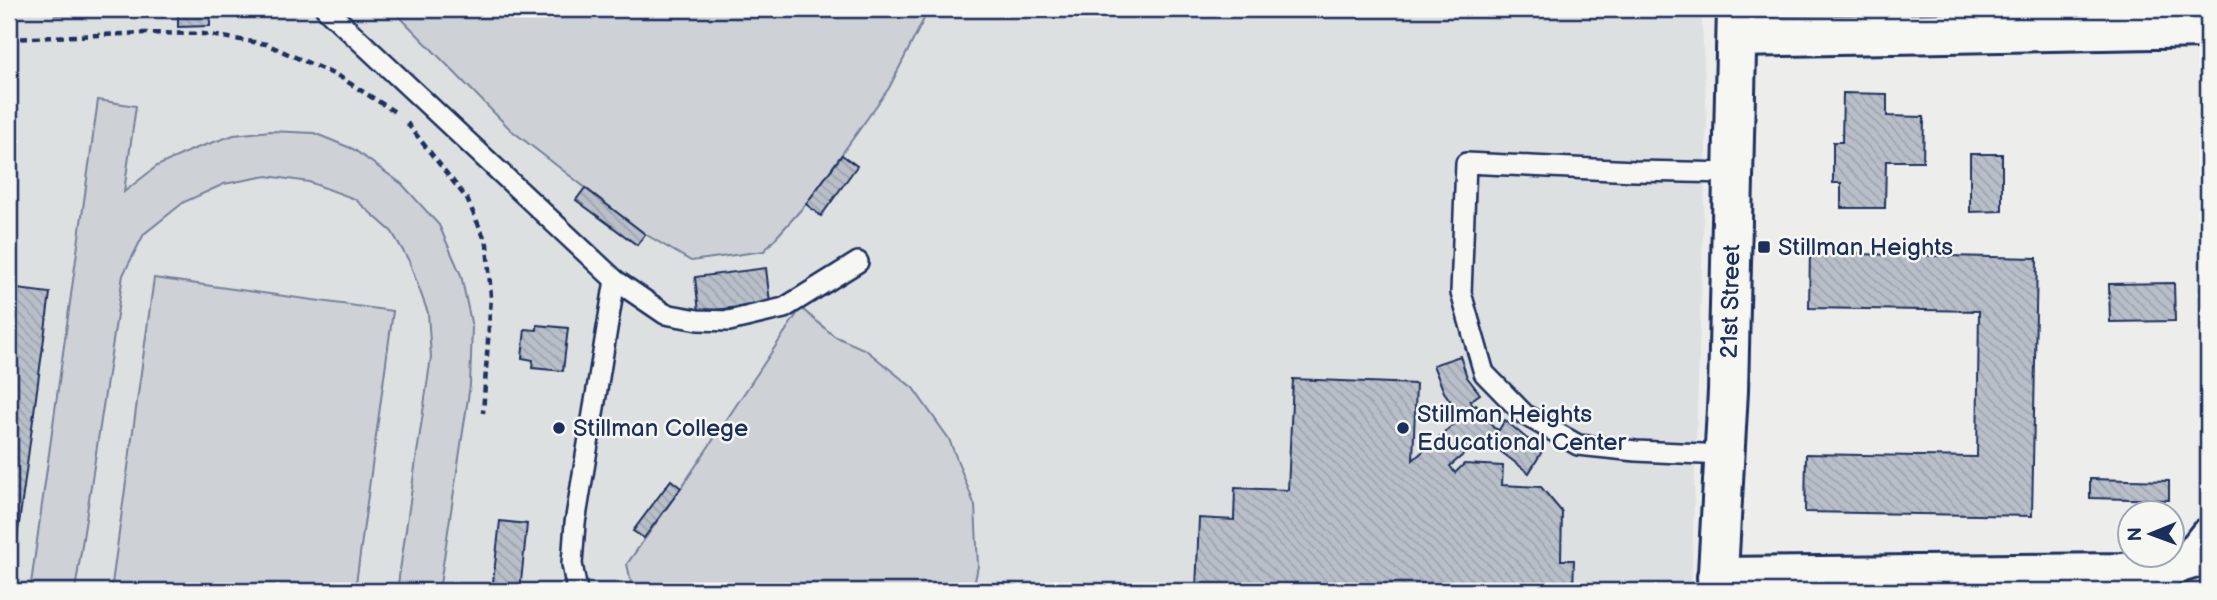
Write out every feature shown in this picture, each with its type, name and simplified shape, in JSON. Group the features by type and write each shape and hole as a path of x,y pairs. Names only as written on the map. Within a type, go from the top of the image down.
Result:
{"street":[{"path":"1737,23 2208,28"},
{"name":"21st Street","path":"1717,584 1728,391 1737,23"},
{"path":"1717,584 2122,573 2157,570 2203,550"}],"lane":[{"path":"326,9 615,280 664,314 698,320 729,321 783,308 858,262"},
{"path":"1724,455 1578,444 1525,415 1484,373 1461,293 1466,163 1734,173"},
{"path":"577,591 572,564 575,523 615,280"}],"path":[{"path":"9,39 144,33 204,34 266,44 340,77 402,117 467,200 486,244 491,297 483,413"}],"shaded area":[{"name":"Stillman College","path":"9,9 1701,9 1707,119 1691,591 9,591"},
{"path":"392,9 929,9 889,88 806,204 764,251 691,261 645,234 511,130"},
{"path":"98,100 136,106 124,192 157,166 234,135 270,131 314,133 353,149 402,184 439,225 461,275 472,327 470,385 439,591 397,591 431,357 428,313 409,261 392,232 355,199 309,182 267,176 224,184 184,202 144,234 123,275 75,591 30,591"},
{"path":"154,278 393,311 355,591 111,591"},
{"path":"801,308 834,336 866,350 913,388 949,439 975,506 978,566 973,591 633,591 627,564"}],"building":[{"path":"55,9 230,9 230,13 210,13 210,26 178,27 178,14 55,15"},
{"path":"1843,93 1887,94 1887,116 1924,117 1923,161 1886,161 1885,208 1841,208 1841,183 1833,183 1833,142 1842,142"},
{"path":"1970,154 2002,154 2002,211 1970,212"},
{"path":"842,155 857,166 821,216 806,204"},
{"path":"585,188 645,234 637,245 576,200"},
{"path":"1810,253 2037,258 2032,516 1805,512 1806,454 1977,457 1979,311 1809,308"},
{"path":"766,268 770,303 699,312 695,277"},
{"path":"2174,283 2175,321 2110,322 2109,284"},
{"path":"9,288 50,293 10,591 9,591"},
{"path":"537,325 568,328 563,371 532,368 533,360 522,358 525,329 537,330"},
{"path":"1460,356 1467,377 1480,394 1470,401 1474,407 1476,405 1494,428 1499,430 1505,420 1526,438 1544,448 1529,473 1483,438 1450,466 1455,473 1464,464 1503,466 1502,485 1541,487 1562,512 1561,560 1574,560 1573,591 1196,591 1199,518 1234,520 1235,488 1288,490 1293,379 1416,384 1413,460 1462,417 1444,392 1433,365"},
{"path":"2090,479 2169,481 2169,498 2090,498"},
{"path":"671,480 681,488 644,538 633,531"},
{"path":"500,521 527,524 520,591 492,591"}],"place":[{"name":"Stillman Heights","path":"1764,247"},
{"name":"Stillman College","path":"559,428"},
{"name":"Stillman Heights Educational Center","path":"1403,428"}]}
